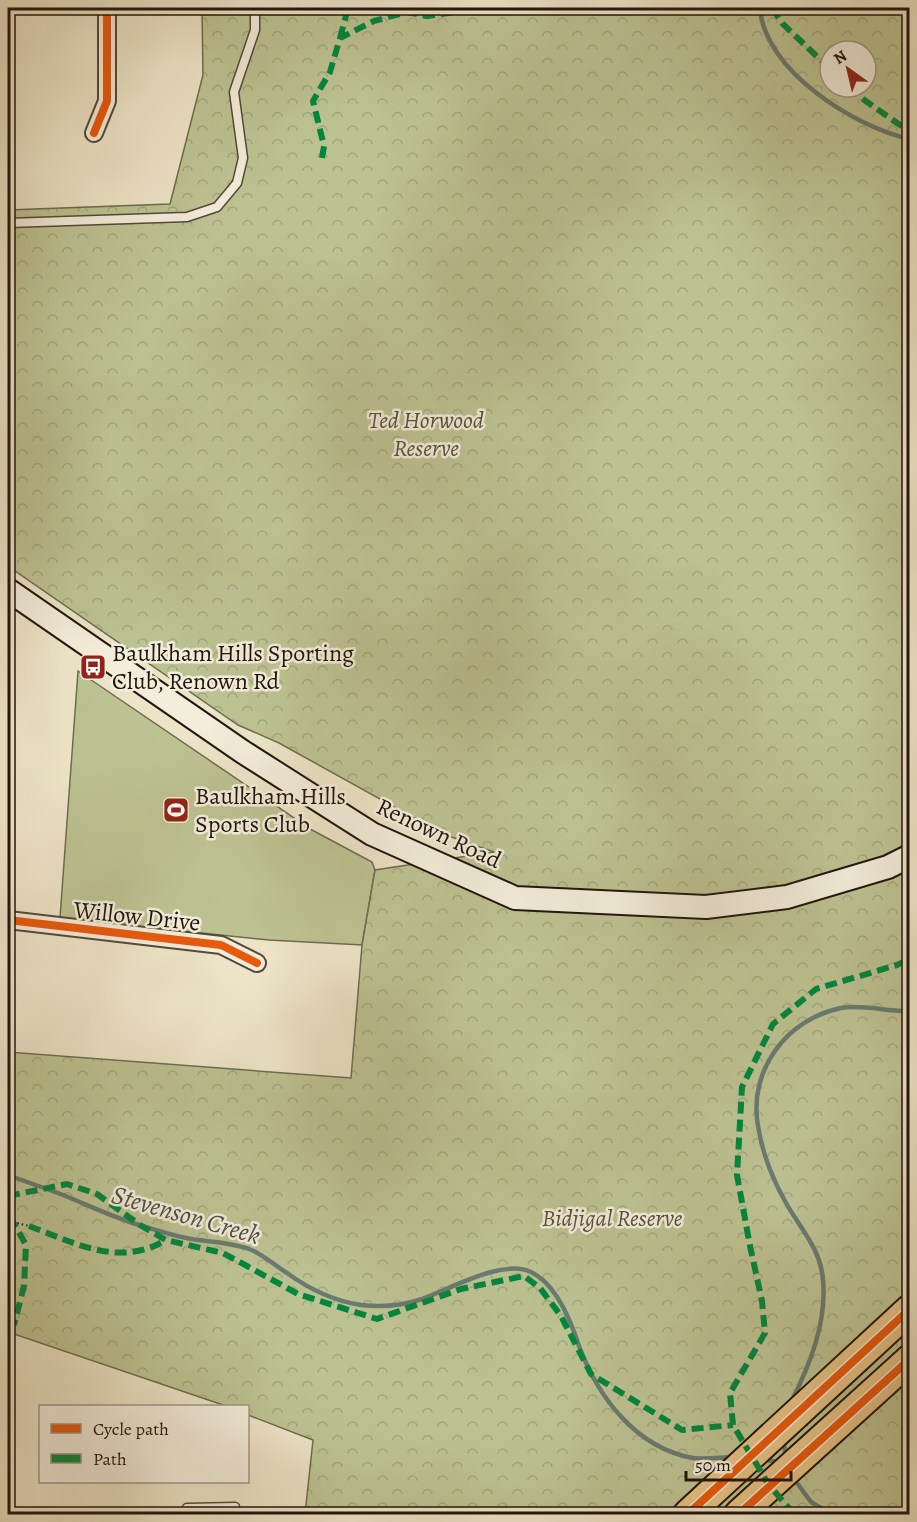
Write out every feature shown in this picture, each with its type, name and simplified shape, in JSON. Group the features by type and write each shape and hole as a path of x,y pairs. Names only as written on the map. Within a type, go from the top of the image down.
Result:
{"highway":[{"path":"688,1515 904,1315"},
{"path":"739,1515 909,1359"}],"main road":[{"name":"Renown Road","path":"8,590 243,752 372,834 515,898 706,907 787,897 888,867 909,856"}],"street":[{"path":"94,133 107,101 107,8"},
{"name":"Willow Drive","path":"8,920 221,945 257,963"}],"lane":[{"path":"8,223 187,217 218,207 237,183 243,158 234,92 255,30 255,8"},
{"path":"188,1515 187,1508 236,1507"}],"path":[{"path":"14,1222 29,1226"},
{"path":"8,1353 14,1325"}],"green space":[{"path":"202,8 909,8 909,1514 305,1514 313,1440 249,1415 249,1405 223,1405 8,1332 8,1052 351,1078 362,945 375,870 494,852 443,834 279,743 238,725 8,566 8,210 170,204 203,75"},
{"name":"Baulkham Hills Sports Club","path":"78,671 312,830 372,862 375,870 362,945 269,940 60,918"}],"waterway":[{"path":"760,8 765,31 777,53 794,74 839,109 864,122 910,139"},
{"path":"791,1402 816,1343 824,1296 823,1280 814,1249 781,1194 765,1156 756,1105 759,1085 766,1067 788,1035 804,1023 822,1014 850,1007 910,1011"},
{"name":"Stevenson Creek","path":"8,1175 110,1215 165,1233 249,1249 313,1289 341,1301 361,1305 390,1306 412,1302 474,1277 505,1269 531,1272 548,1285 555,1294 567,1315 597,1384 608,1401 637,1432 673,1452 693,1458 734,1457"},
{"path":"783,1439 786,1457"},
{"name":"Stevenson Creek","path":"763,1460 782,1462"},
{"path":"794,1479 811,1502 831,1514"}],"marked path":[{"path":"340,38 348,8"},
{"path":"322,158 324,146 313,101 330,72 340,38 374,21 407,12 427,16 484,8"},
{"path":"772,8 783,24 818,58"},
{"path":"863,99 910,132"},
{"path":"794,1514 769,1485 733,1425 730,1393 765,1333 762,1301 737,1175 742,1087 773,1024 816,989 910,959"},
{"path":"8,1196 67,1184 97,1194 140,1225 166,1240 223,1253 298,1294 377,1319 461,1289 524,1276 540,1288 561,1316 591,1374 682,1430 733,1425"},
{"path":"8,1219 13,1222 26,1245 24,1286 14,1325"},
{"path":"29,1226 80,1245 114,1252 131,1252 149,1248 166,1240"}],"cycle path":[{"path":"94,133 107,101 107,8"},
{"path":"8,920 221,945 257,963"},
{"path":"688,1514 910,1309"},
{"path":"739,1514 910,1359"}],"place":[{"name":"Baulkham Hills Sporting Club, Renown Rd","path":"93,667"},
{"name":"Baulkham Hills Sports Club","path":"176,810"}],"park label":[{"name":"Ted Horwood Reserve","path":"426,434"},
{"name":"Bidjigal Reserve","path":"612,1218"}]}
